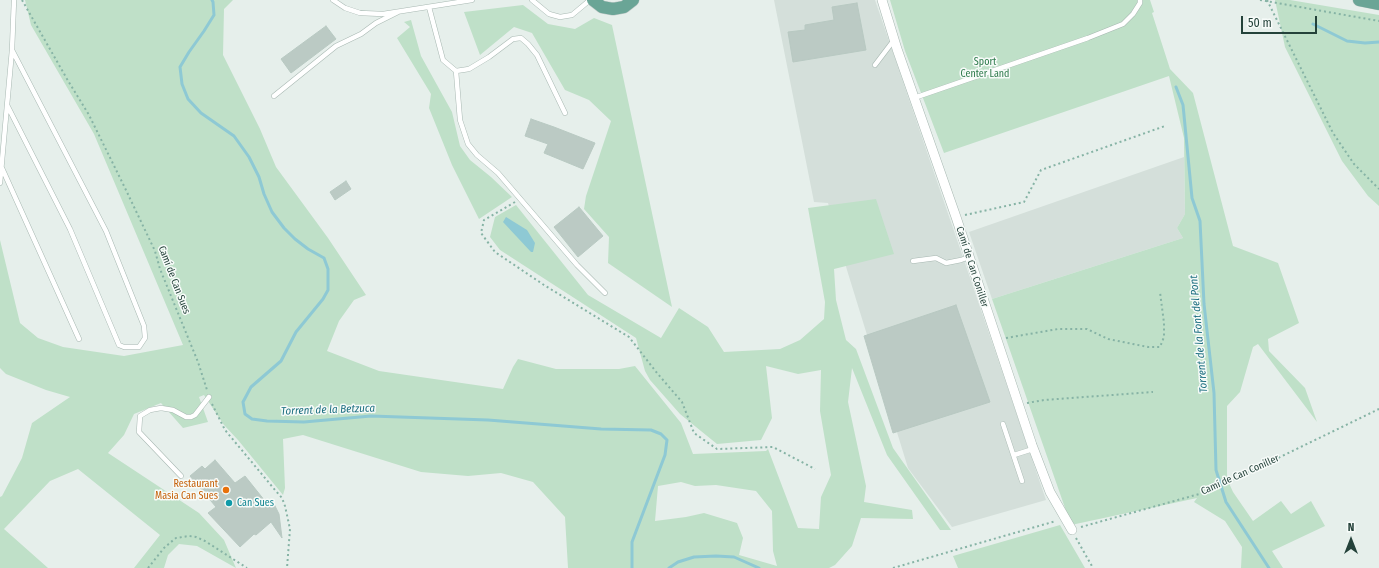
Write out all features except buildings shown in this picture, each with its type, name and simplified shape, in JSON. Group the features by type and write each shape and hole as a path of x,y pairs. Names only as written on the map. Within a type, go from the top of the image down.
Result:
{"main road":[{"path":"592,0 602,6 613,9 624,7 633,0"},
{"path":"1359,0 1379,4"}],"street":[{"name":"Camí de Can Coniller","path":"882,0 894,40 956,217 1033,449 1050,492 1072,530"}],"lane":[{"path":"0,182 12,50 14,0"},
{"path":"333,0 344,8 360,13 383,14 472,0"},
{"path":"532,0 553,16 564,17 572,15 592,0"},
{"path":"914,98 1088,38 1123,24 1133,14 1140,3 1140,0"},
{"path":"430,7 443,60 456,71 460,120 468,144 477,155 498,173 577,265 605,292"},
{"path":"274,96 336,46 398,12"},
{"path":"456,71 469,69 513,40 521,38 537,55 565,112"},
{"path":"875,65 894,40"},
{"path":"7,105 70,229 118,345 124,347 139,347 145,338 144,326 106,231 12,50"},
{"path":"1,166 79,339"},
{"path":"913,261 936,258 946,263 961,260 969,256"},
{"path":"181,476 139,432 140,416 150,410 161,408 173,410 186,417 191,417 195,415 209,397"},
{"path":"1003,424 1022,481"},
{"path":"1014,455 1033,449"}],"path":[{"name":"Camí de Can Sues","path":"22,0 89,115 150,239 160,269 198,362 209,397 224,430 282,498 290,529 286,568"},
{"path":"1260,0 1379,21"},
{"path":"1268,1 1333,133 1354,164 1379,189"},
{"path":"956,217 1024,202 1041,170 1165,126"},
{"path":"520,199 484,220 481,233 495,252 544,285 629,337 682,402 694,433 717,449 773,447 815,470"},
{"path":"997,340 1058,329 1087,329 1108,339 1148,348 1160,348 1164,338 1164,323 1160,292"},
{"path":"1018,405 1044,400 1153,392"},
{"name":"Camí de Can Coniller","path":"1072,530 1210,491 1379,409"},
{"path":"892,568 1065,518"},
{"path":"1072,530 1092,568"},
{"path":"148,568 164,548 176,538 189,536 205,541 247,568"}],"shaded area":[{"path":"774,0 875,0 1046,500 952,527 908,468 828,203 814,202"},
{"path":"1184,157 1185,214 1177,228 1183,238 992,299 969,232"}],"green space":[{"path":"25,0 233,0 224,9 223,55 260,129 276,167 328,238 366,295 354,300 339,321 327,351 379,371 503,389 518,359 556,369 619,369 635,366 681,423 693,454 766,451 768,449 798,528 819,529 821,497 831,475 820,411 821,370 798,374 766,366 772,418 761,440 717,444 680,414 650,380 645,371 636,338 500,250 490,237 495,217 516,205 588,295 661,338 679,308 708,327 724,352 780,349 800,340 824,319 825,302 808,208 876,199 894,254 834,269 836,300 846,340 856,349 893,448 951,530 940,530 887,455 852,368 848,402 866,486 864,502 912,510 913,519 861,518 852,546 835,565 829,568 568,568 565,517 533,482 501,473 468,476 421,472 303,435 283,439 285,488 283,495 224,425 204,395 199,397 208,422 183,428 161,403 134,414 124,435 108,453 199,513 224,540 236,568 197,546 179,544 168,555 164,568 134,568 160,535 78,469 50,481 4,529 48,568 0,568 0,497 2,496 22,458 32,423 70,397 46,390 6,374 0,368 0,240 20,323 38,338 63,347 124,356 183,345 94,134 31,25","holes":["681,482 695,486 716,485 756,491 772,511 773,551 777,566 739,555 743,538 737,523 704,513 655,521 658,486"]},
{"name":"Sport Center Land","path":"890,0 1150,0 1154,12 1152,13 1170,69 1193,93 1233,246 1278,263 1299,323 1268,339 1269,351 1305,388 1317,422 1258,344 1253,347 1240,392 1227,406 1227,479 1233,492 1253,521 1281,501 1291,514 1311,501 1325,526 1272,551 1283,568 1241,568 1242,547 1225,521 1194,502 1197,498 1071,525 992,299 1183,238 1177,228 1185,214 1184,138 1169,76 944,153 905,51"},
{"path":"1275,0 1290,0 1379,15 1379,206 1368,196 1342,161 1285,47"},
{"path":"523,5 548,24 575,29 594,18 612,25 672,307 608,263 609,237 584,209 586,196 611,121 589,100 565,90 532,33 514,27 480,55 464,12"},
{"path":"411,20 421,56 452,112 460,146 470,160 512,197 479,219 452,165 429,108 431,94 397,38 410,27 404,22"},
{"path":"1060,525 1085,568 958,568 953,556"}],"water":[{"path":"506,217 527,230 535,243 533,252 531,252 503,222"}],"waterway":[{"name":"Torrent de la Betzuca","path":"212,0 214,15 180,67 182,84 188,99 201,113 234,136 249,157 259,177 264,194 272,212 284,228 295,239 308,249 324,258 328,269 328,290 323,299 296,332 281,361 251,387 243,402 245,414 252,419 267,421 304,422 371,416 488,420 601,429 651,430 661,434 667,440 665,455 632,542 632,568"},
{"path":"1313,24 1347,41 1365,43 1379,42"},
{"name":"Torrent de la Font del Pont","path":"1176,87 1183,105 1192,198 1200,221 1204,304 1214,393 1216,470 1226,502 1269,568"},
{"name":"Torrent de la Betzuca","path":"669,568 678,562 694,557 716,556 734,557 759,568"}],"place":[{"name":"Restaurant Masia Can Sues","path":"226,490"},
{"name":"Can Sues","path":"229,503"}]}
